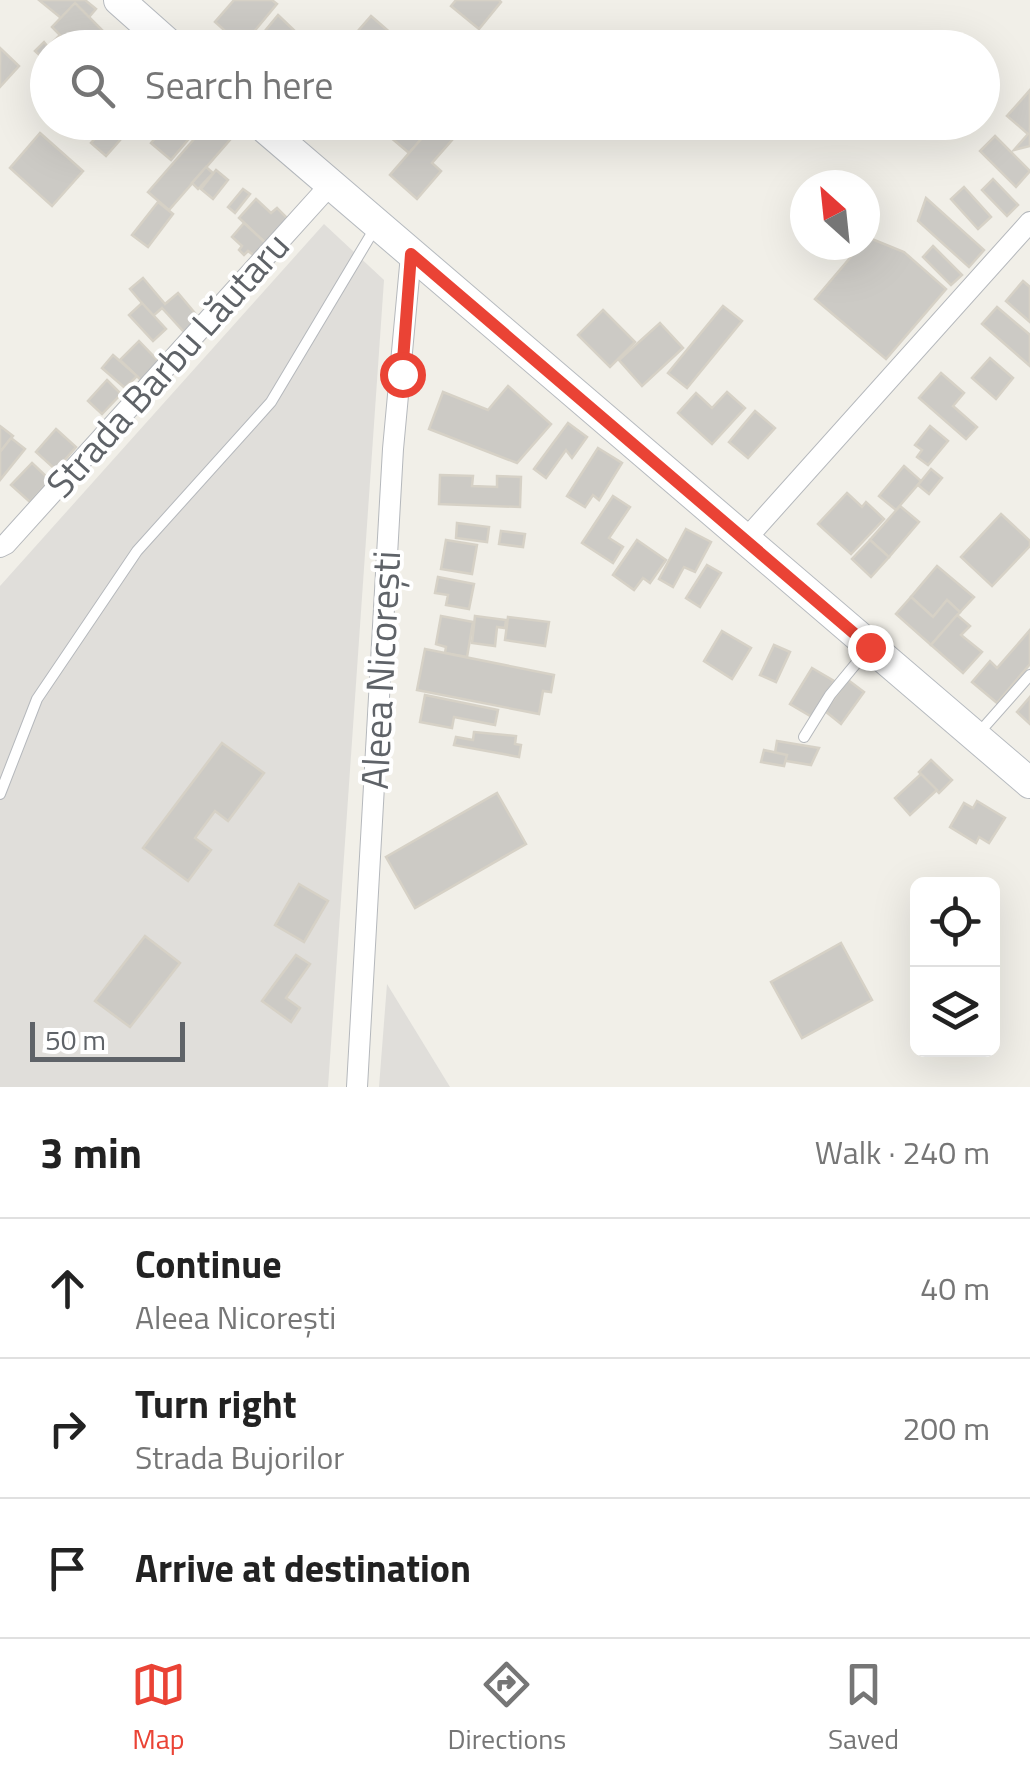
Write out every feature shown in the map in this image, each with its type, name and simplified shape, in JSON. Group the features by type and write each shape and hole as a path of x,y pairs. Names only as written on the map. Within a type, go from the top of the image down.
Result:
{"main road":[{"path":"119,0 153,30"},
{"path":"279,140 1030,783"}],"street":[{"name":"Strada Barbu Lăutaru","path":"3,546 330,185"},
{"path":"745,540 1030,222"},
{"name":"Aleea Nicorești","path":"357,1087 392,468 411,254"}],"lane":[{"path":"0,794 37,699 137,551 271,402 376,225"},
{"path":"804,737 830,695 870,647"},
{"path":"976,735 1030,675"}],"shaded area":[{"path":"324,224 384,280 328,1087 0,1087 0,586"},
{"path":"387,984 450,1087 379,1087"}],"building":[{"path":"39,0 85,0 96,9 76,30"},
{"path":"234,0 272,0 277,4 255,30 224,30 215,22"},
{"path":"456,0 501,2 479,29 451,6"},
{"path":"75,3 102,30 55,30 52,27"},
{"path":"278,15 294,30 266,30"},
{"path":"371,16 387,30 359,30"},
{"path":"0,48 19,66 0,87"},
{"path":"1030,90 1030,146 1014,150 1028,134 1007,116"},
{"path":"34,140 48,140 83,171 52,206 10,168"},
{"path":"94,140 120,140 106,156 91,143"},
{"path":"154,140 188,140 171,160 151,143"},
{"path":"193,140 230,140 169,210 148,192"},
{"path":"394,140 420,140 409,153"},
{"path":"420,140 452,140 432,163 441,171 417,199 390,175"},
{"path":"991,140 999,140 1030,171 1016,187 980,151"},
{"path":"206,167 213,173 198,189 192,183"},
{"path":"216,170 228,180 213,199 201,189"},
{"path":"993,179 1018,205 1007,216 982,190"},
{"path":"964,187 991,217 978,229 951,199"},
{"path":"243,189 250,194 235,213 228,207"},
{"path":"926,198 984,250 969,267 918,221"},
{"path":"256,199 271,213 277,208 293,224 272,249 239,218"},
{"path":"158,202 173,214 148,247 132,235"},
{"path":"244,223 272,249 260,260 248,251 244,255 239,250 242,246 232,237"},
{"path":"880,242 904,252 946,289 886,359 815,299 848,260 880,260"},
{"path":"933,246 962,275 951,285 923,257"},
{"path":"143,278 165,304 178,293 200,319 184,332 162,308 153,316 130,289"},
{"path":"1023,281 1030,287 1030,322 1006,301"},
{"path":"142,303 166,329 153,341 129,315"},
{"path":"723,306 742,321 687,388 668,373"},
{"path":"997,307 1030,335 1030,366 982,324"},
{"path":"603,310 635,342 610,367 578,335"},
{"path":"660,323 683,348 642,386 619,360"},
{"path":"139,341 162,365 145,384 120,360"},
{"path":"113,355 137,376 125,388 102,368"},
{"path":"990,358 1013,378 996,399 972,378"},
{"path":"941,373 964,393 953,406 977,427 966,439 919,398"},
{"path":"107,380 121,394 102,414 88,401"},
{"path":"508,386 551,424 517,463 429,429 443,392 488,410"},
{"path":"727,392 745,408 712,444 678,413 696,393 712,408"},
{"path":"755,411 775,428 748,458 729,442"},
{"path":"568,423 587,437 572,458 566,450 546,478 534,469"},
{"path":"0,426 13,436 0,452"},
{"path":"930,426 948,441 928,465 917,457 922,450 915,445"},
{"path":"56,429 76,447 56,470 36,452"},
{"path":"11,438 25,449 0,480 0,452"},
{"path":"598,448 622,463 599,500 593,495 585,507 567,496"},
{"path":"32,463 50,480 30,502 11,485"},
{"path":"904,466 921,481 896,510 879,496"},
{"path":"931,469 942,478 929,494 918,485"},
{"path":"440,475 473,476 472,486 497,487 497,476 521,477 520,507 439,504"},
{"path":"847,493 862,507 866,502 884,519 851,554 818,524"},
{"path":"613,496 630,507 609,538 623,547 613,563 582,543"},
{"path":"900,506 919,522 889,557 870,540"},
{"path":"1001,514 1030,541 1030,546 992,586 961,557"},
{"path":"457,523 489,527 487,542 456,538"},
{"path":"686,529 711,542 695,572 684,567 673,587 659,579"},
{"path":"501,531 525,534 523,547 499,544"},
{"path":"446,540 477,545 472,574 441,569"},
{"path":"637,540 666,560 650,583 643,578 634,590 613,575"},
{"path":"870,540 889,557 871,577 852,559"},
{"path":"707,565 721,573 700,607 686,598"},
{"path":"937,566 974,597 960,612 947,600 933,617 911,597"},
{"path":"438,577 474,584 469,609 446,605 448,595 435,593"},
{"path":"911,597 933,617 947,600 960,612 931,645 896,614"},
{"path":"957,615 970,626 961,635 982,652 963,673 931,645"},
{"path":"441,616 473,622 467,657 445,653 446,647 436,644"},
{"path":"475,616 506,620 505,628 497,627 495,646 472,643"},
{"path":"508,617 549,622 545,646 505,640"},
{"path":"1030,630 1030,664 997,703 972,682 990,661 997,668"},
{"path":"722,631 751,648 732,679 704,661"},
{"path":"774,645 790,652 776,682 760,675"},
{"path":"425,649 554,675 551,692 543,691 539,714 417,690"},
{"path":"812,668 834,681 812,717 790,704"},
{"path":"848,680 864,692 841,724 825,711"},
{"path":"425,695 498,710 495,725 454,717 452,728 420,722"},
{"path":"1030,697 1030,724 1017,712"},
{"path":"474,732 516,736 515,744 521,745 519,757 454,745 456,737 473,740"},
{"path":"777,741 819,748 811,765 774,759"},
{"path":"222,743 264,773 228,821 215,811 195,838 211,850 188,881 143,848"},
{"path":"764,750 787,755 784,766 761,762"},
{"path":"931,760 952,780 939,793 919,772"},
{"path":"921,774 937,790 910,815 895,798"},
{"path":"497,793 526,844 415,908 386,857"},
{"path":"977,801 1005,818 989,843 979,837 976,843 950,827 964,803 973,808"},
{"path":"299,884 328,901 304,942 275,925"},
{"path":"145,936 180,963 130,1027 95,1001"},
{"path":"841,943 872,1000 802,1038 771,982"},
{"path":"296,955 310,964 286,998 300,1008 291,1022 262,1001"}],"route":[{"path":"402,374 411,254 870,647"}]}
